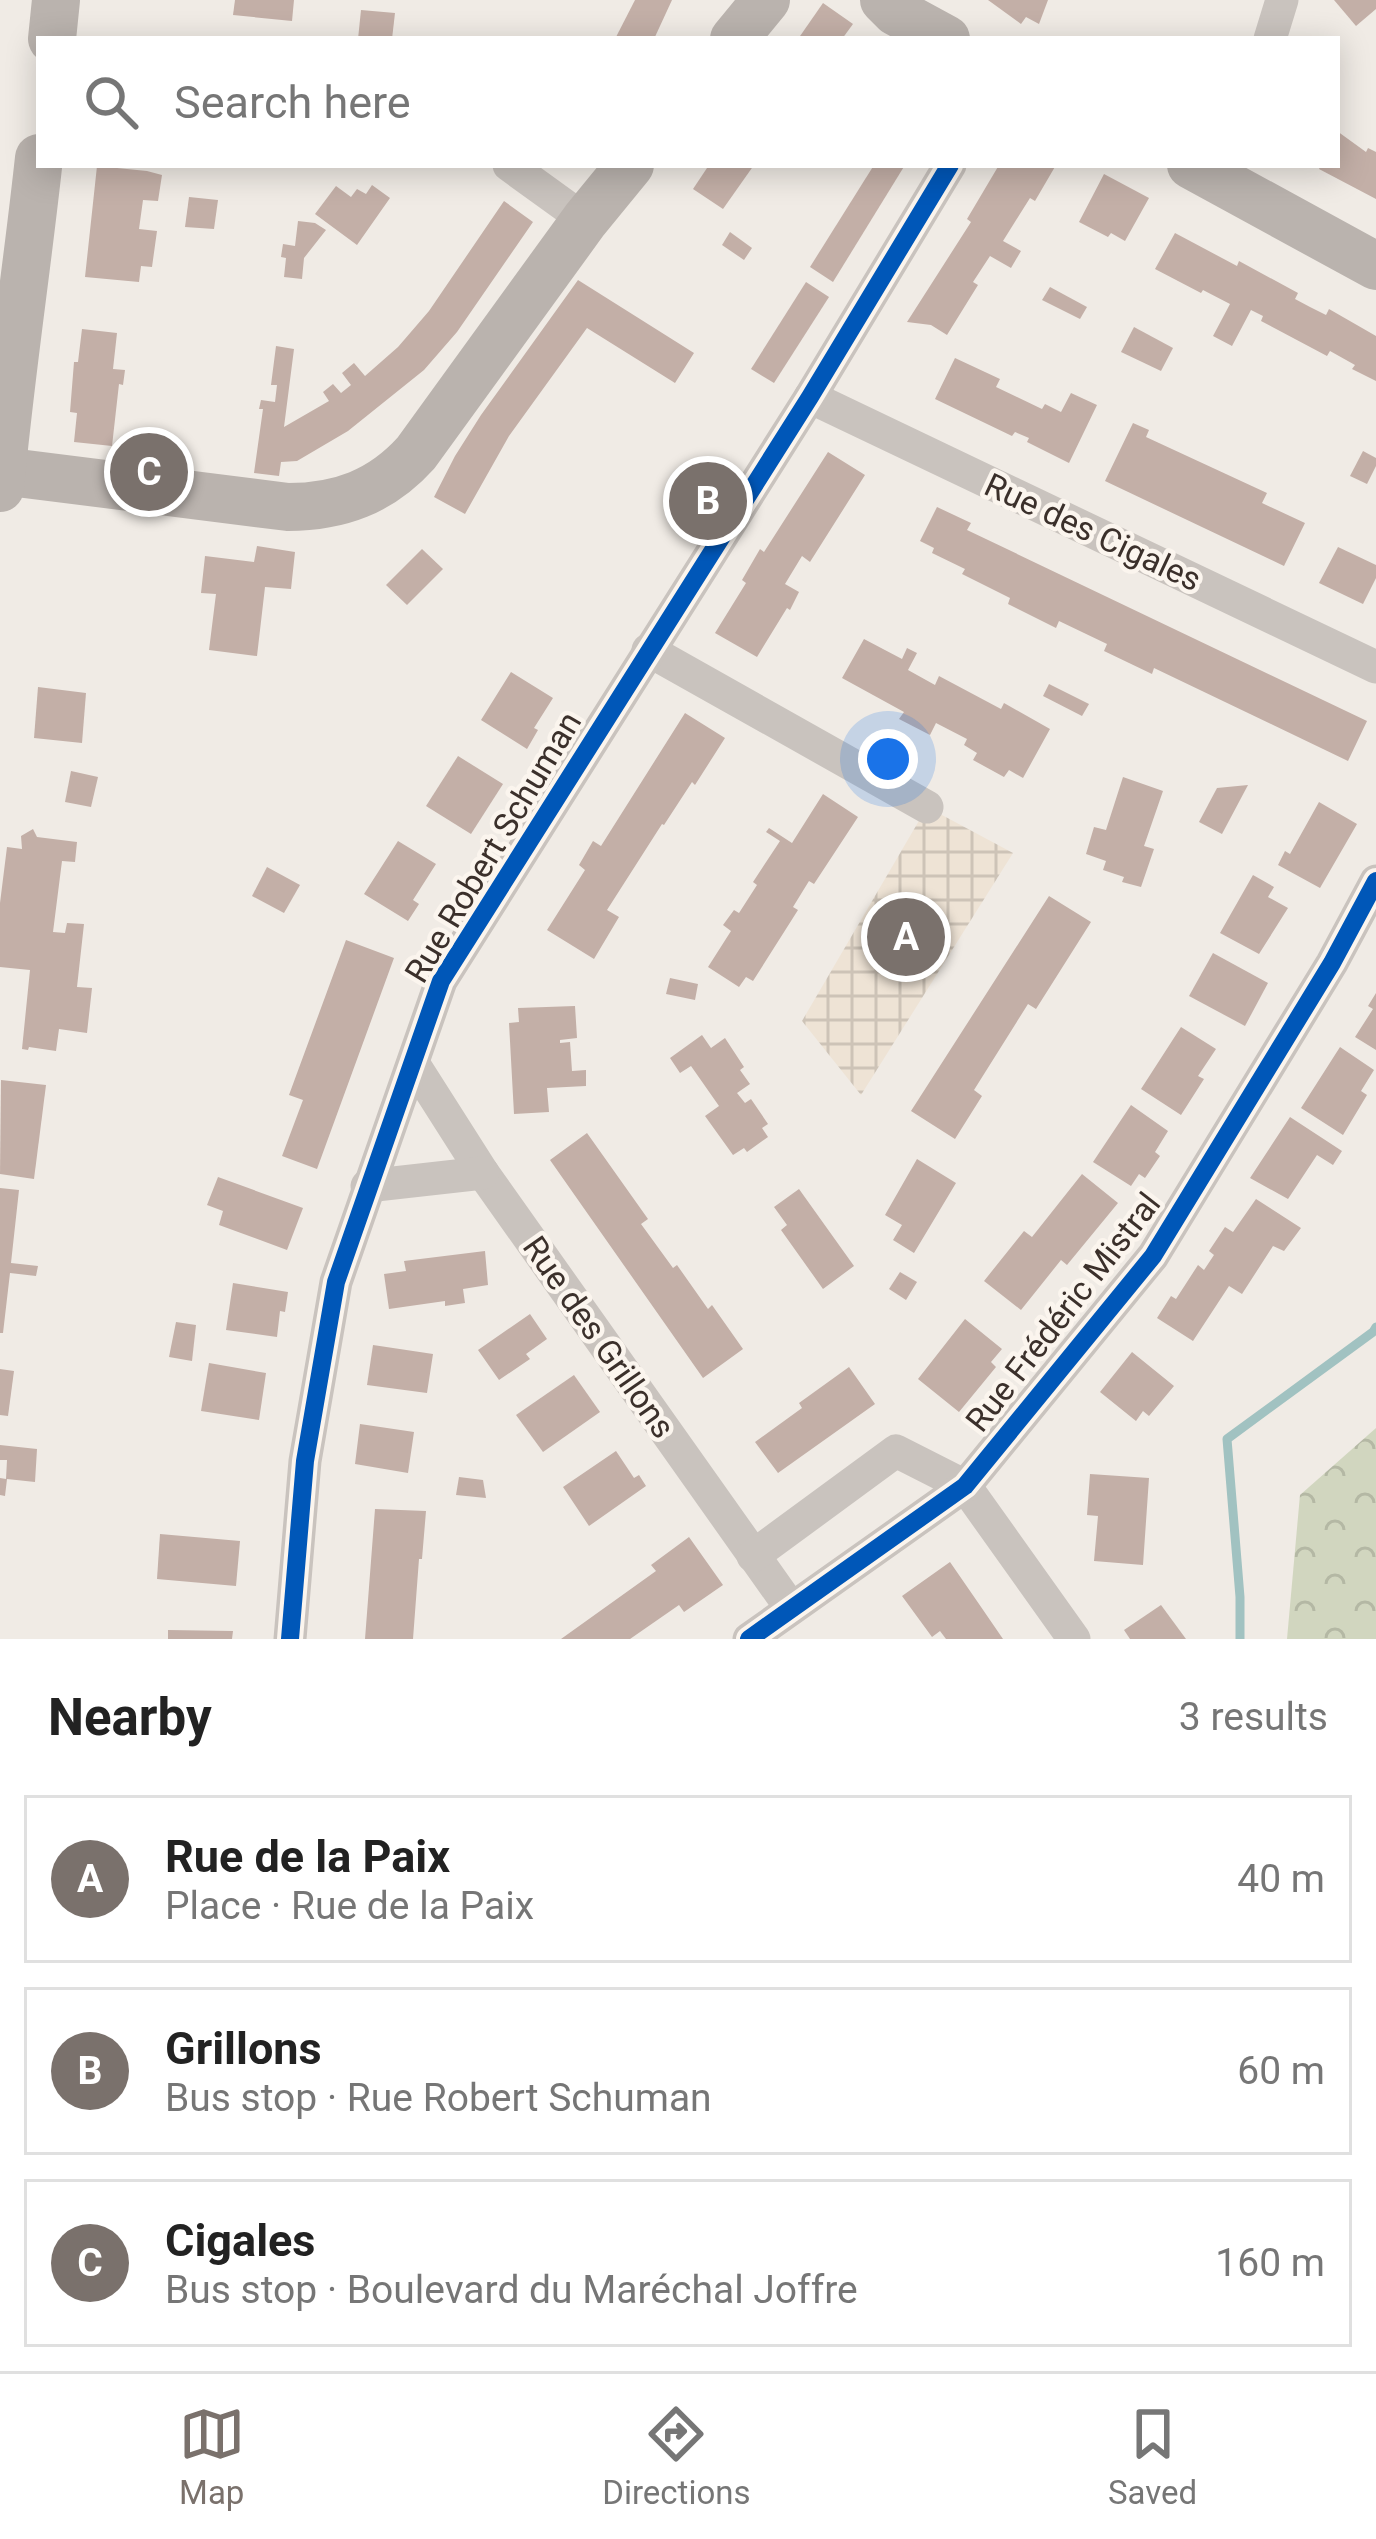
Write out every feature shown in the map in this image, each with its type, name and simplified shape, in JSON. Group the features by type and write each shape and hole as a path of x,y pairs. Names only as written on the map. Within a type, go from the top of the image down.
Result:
{"street":[{"path":"52,36 56,0"},
{"path":"736,36 766,0"},
{"path":"884,0 896,12 940,36"},
{"path":"1271,36 1282,0"},
{"path":"38,168 28,258 9,310 1,479 287,507 334,503 360,495 399,472 628,168"},
{"path":"513,168 585,220"},
{"name":"Rue Robert Schuman","path":"290,1639 305,1461 336,1282 442,981 948,168"},
{"path":"1197,168 1376,266"},
{"name":"Rue des Cigales","path":"809,397 1376,667"},
{"path":"648,650 927,807"},
{"name":"Rue Frédéric Mistral","path":"748,1639 965,1486 1153,1256 1332,963 1376,881"},
{"name":"Rue des Grillons","path":"413,1063 483,1173 791,1608"},
{"path":"368,1186 483,1173"},
{"path":"753,1556 896,1450 965,1486 1075,1639"}],"green space":[{"path":"1376,1428 1376,1639 1287,1639 1300,1495"}],"shaded area":[{"path":"927,807 1013,853 861,1095 802,1021"}],"building":[{"path":"235,0 294,0 292,21 233,15"},
{"path":"635,0 672,0 655,36 617,36"},
{"path":"988,0 1048,0 1039,24 1026,17 1021,24"},
{"path":"1334,0 1376,0 1376,9 1356,26"},
{"path":"823,3 853,24 844,36 800,36"},
{"path":"361,10 395,13 392,36 358,36"},
{"path":"1340,133 1366,152 1368,148 1376,152 1376,199 1319,169 1340,168"},
{"path":"97,168 162,175 158,201 143,200 139,229 157,231 152,267 141,266 139,282 85,277"},
{"path":"707,168 752,168 723,209 693,189"},
{"path":"872,168 903,168 833,282 810,267"},
{"path":"997,168 1054,168 1003,241 1021,251 1011,268 990,256 947,335 931,325 907,322 971,222 967,219"},
{"path":"1104,174 1149,198 1125,241 1079,222"},
{"path":"372,185 390,198 357,245 315,214 336,186 351,197 357,189 366,194"},
{"path":"189,197 218,200 214,229 185,227"},
{"path":"504,201 533,222 457,332 424,370 348,431 297,461 281,462 279,476 254,473 261,400 275,402 277,385 271,385 276,346 294,349 284,427 329,401 323,392 333,384 341,393 351,385 342,373 354,363 365,376 398,347 429,311"},
{"path":"298,221 326,230 304,258 302,279 284,277 286,258 281,257 283,244 295,246"},
{"path":"730,232 752,248 744,260 722,245"},
{"path":"1175,233 1298,293 1295,299 1310,307 1326,315 1329,309 1376,336 1376,381 1330,351 1327,356 1261,321 1263,316 1251,310 1232,346 1213,336 1230,304 1155,269"},
{"path":"578,280 694,353 675,383 587,328 509,436 465,514 434,497 481,415"},
{"path":"806,282 829,297 774,383 751,369"},
{"path":"1050,287 1087,307 1080,319 1042,300"},
{"path":"1134,327 1173,348 1161,371 1121,352"},
{"path":"82,329 117,333 113,369 125,370 112,446 74,442 77,413 70,412"},
{"path":"955,358 1000,379 996,387 1042,409 1045,404 1061,412 1071,393 1097,405 1069,463 1027,442 1029,438 1015,432 1012,436 935,399"},
{"path":"1133,423 1149,430 1146,437 1267,493 1262,503 1305,523 1284,566 1105,481"},
{"path":"1363,451 1376,458 1367,484 1350,476"},
{"path":"828,452 865,475 810,562 802,556 785,584 799,592 757,657 715,633 746,583 742,580 760,549 764,552"},
{"path":"937,507 971,523 967,530 1367,721 1348,761 1154,668 1152,674 1104,651 1107,644 1059,621 1056,628 1008,604 1010,598 962,574 965,569 932,553 934,548 920,541"},
{"path":"257,546 295,552 291,589 265,587 257,656 209,650 216,594 201,593 205,556 254,562"},
{"path":"1338,547 1376,565 1376,578 1363,604 1319,583"},
{"path":"422,549 443,569 407,605 386,585"},
{"path":"864,639 902,659 907,648 917,653 908,670 935,685 939,676 1001,709 1004,703 1050,729 1023,778 1009,770 1004,777 973,760 977,753 964,745 967,739 936,723 930,735 899,719 904,712 842,678"},
{"path":"511,672 553,698 527,749 481,720"},
{"path":"1049,684 1089,704 1082,716 1043,696"},
{"path":"38,687 86,693 82,743 34,738"},
{"path":"685,713 725,738 607,910 619,917 594,959 547,930 585,870 579,865 593,841 601,846"},
{"path":"458,756 503,784 471,834 426,806"},
{"path":"71,771 98,777 91,807 65,802"},
{"path":"1123,777 1163,791 1144,846 1154,849 1141,887 1122,882 1124,877 1103,870 1106,861 1086,854 1094,827 1106,830"},
{"path":"1248,785 1222,834 1199,822 1217,788"},
{"path":"823,794 858,817 814,884 809,881 793,907 798,910 753,981 746,977 739,987 708,967 731,931 723,925 734,910 739,913 780,841 766,832 769,828 792,843"},
{"path":"1319,802 1357,824 1320,888 1278,865 1285,851 1290,854"},
{"path":"33,829 37,837 77,842 75,862 62,861 53,932 65,933 67,923 84,924 77,987 92,988 87,1033 59,1029 56,1051 22,1049 30,970 0,967 0,903 7,847 22,849 21,836"},
{"path":"398,841 436,864 413,900 419,904 408,921 364,894"},
{"path":"267,867 300,885 284,913 252,896"},
{"path":"1253,875 1274,887 1268,897 1288,908 1259,954 1220,933"},
{"path":"1049,896 1091,922 1036,1009 1028,1004 974,1090 982,1096 955,1139 911,1111"},
{"path":"346,940 394,958 317,1169 282,1156 303,1100 289,1095"},
{"path":"1213,953 1268,983 1245,1026 1189,996"},
{"path":"670,978 698,984 695,1000 666,994"},
{"path":"1376,993 1376,1050 1355,1037 1373,1009 1368,1006"},
{"path":"575,1006 577,1038 560,1043 570,1042 572,1071 586,1070 586,1086 547,1088 549,1112 514,1114 509,1023 519,1022 518,1008"},
{"path":"1181,1027 1216,1049 1181,1115 1141,1089"},
{"path":"702,1035 711,1048 725,1038 750,1084 737,1093 745,1103 751,1099 768,1124 762,1128 768,1137 747,1152 744,1148 733,1155 705,1116 719,1106 691,1066 680,1073 670,1058"},
{"path":"1340,1047 1374,1070 1361,1091 1367,1095 1343,1135 1301,1108"},
{"path":"1,1080 46,1085 34,1179 0,1174"},
{"path":"1131,1105 1168,1131 1155,1152 1160,1156 1145,1178 1139,1174 1131,1186 1093,1162"},
{"path":"1290,1117 1342,1151 1333,1165 1317,1155 1288,1199 1250,1178"},
{"path":"587,1133 648,1219 641,1224 708,1309 712,1305 743,1349 703,1378 550,1160"},
{"path":"917,1159 956,1183 914,1253 893,1240 902,1225 885,1215"},
{"path":"1082,1174 1118,1203 1067,1265 1061,1260 1021,1310 984,1281 1024,1231 1032,1237"},
{"path":"218,1177 303,1208 287,1250 219,1225 223,1211 207,1205"},
{"path":"0,1188 19,1190 11,1263 38,1266 36,1276 10,1273 3,1333 0,1333"},
{"path":"799,1189 854,1266 823,1289 781,1230 787,1225 774,1207"},
{"path":"1256,1199 1301,1228 1284,1251 1273,1246 1242,1294 1229,1286 1193,1341 1157,1318 1198,1265 1204,1270 1214,1255 1209,1251 1225,1227 1233,1232"},
{"path":"485,1251 488,1285 463,1289 465,1303 389,1309 384,1274 406,1271 404,1261"},
{"path":"900,1272 917,1282 906,1300 889,1289"},
{"path":"233,1283 288,1292 277,1337 226,1330"},
{"path":"530,1314 547,1339 526,1354 530,1359 499,1380 478,1350"},
{"path":"965,1319 1002,1349 991,1362 996,1367 959,1412 918,1379"},
{"path":"176,1322 196,1325 192,1361 169,1357"},
{"path":"373,1345 433,1354 427,1393 367,1385"},
{"path":"1132,1352 1174,1386 1149,1416 1143,1411 1136,1421 1100,1392"},
{"path":"209,1363 266,1373 259,1420 201,1411"},
{"path":"849,1367 875,1404 778,1473 755,1442"},
{"path":"0,1369 14,1371 8,1416 0,1415"},
{"path":"574,1375 600,1412 543,1452 516,1415"},
{"path":"360,1424 414,1432 408,1473 355,1464"},
{"path":"0,1445 37,1449 35,1482 7,1479 5,1496 0,1495 0,1478 6,1479 7,1460 0,1460"},
{"path":"616,1451 634,1478 639,1475 646,1486 589,1526 563,1487"},
{"path":"1090,1474 1149,1478 1143,1565 1094,1561 1098,1516 1087,1515"},
{"path":"459,1477 483,1480 486,1498 456,1495"},
{"path":"375,1509 426,1511 413,1639 365,1639"},
{"path":"160,1534 240,1541 236,1586 157,1579"},
{"path":"689,1537 723,1585 684,1612 679,1605 630,1639 561,1639 656,1571 651,1565"},
{"path":"950,1562 1003,1639 946,1639 940,1631 932,1637 902,1596"},
{"path":"1161,1605 1186,1639 1130,1639 1124,1630"},
{"path":"168,1630 233,1631 232,1639 168,1639"}],"waterway":[{"path":"1240,1639 1227,1439 1376,1327"}],"cycle path":[{"path":"290,1639 305,1461 336,1282 441,981 810,397 948,168"},
{"path":"749,1639 965,1486 1153,1256 1332,963 1376,881"}],"place":[{"name":"Cigales","path":"149,472"},
{"name":"Grillons","path":"708,501"},
{"name":"Rue de la Paix","path":"906,937"}]}
